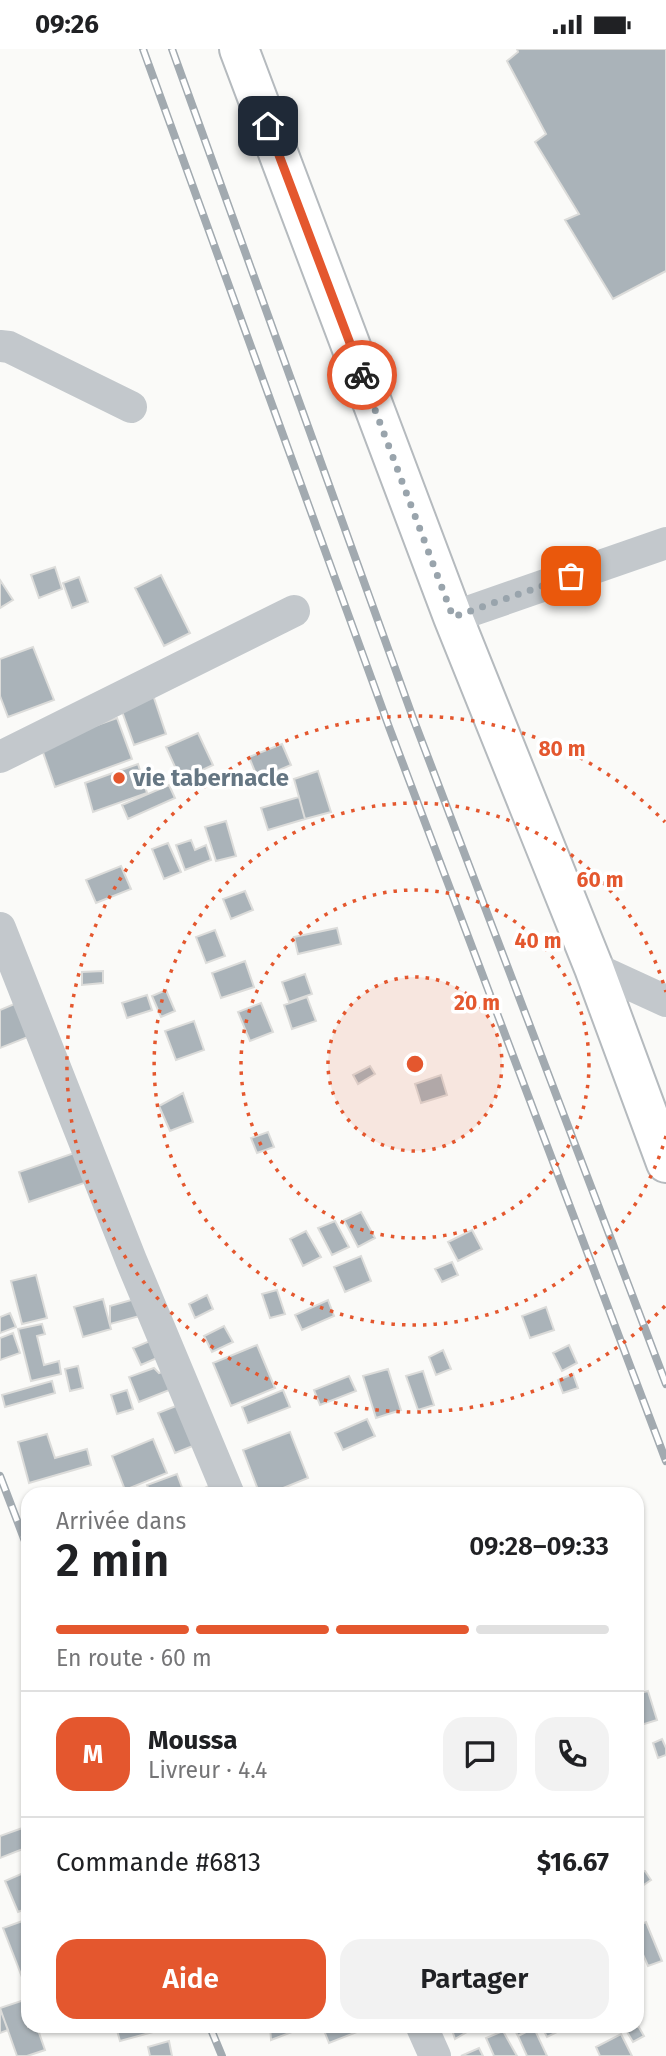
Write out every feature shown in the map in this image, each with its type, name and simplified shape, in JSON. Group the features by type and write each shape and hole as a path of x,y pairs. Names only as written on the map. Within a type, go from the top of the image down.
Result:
{"main road":[{"path":"239,49 453,617 594,968 666,1163"}],"street":[{"path":"0,346 9,347 131,407"},
{"path":"453,617 666,543"},
{"path":"0,757 294,611"},
{"path":"0,928 131,1260 226,1487"},
{"path":"594,968 658,991"},
{"path":"425,2033 435,2056"}],"building":[{"path":"517,49 666,49 666,271 613,299 565,220 579,214 535,142 546,134 507,61 518,52"},
{"path":"55,567 62,589 39,598 31,575"},
{"path":"161,575 190,633 164,646 135,588"},
{"path":"79,577 88,602 72,608 63,583"},
{"path":"0,580 13,600 0,608"},
{"path":"33,647 54,700 8,717 0,696 0,659"},
{"path":"152,692 166,734 134,745 119,703"},
{"path":"117,718 132,759 55,787 38,738 86,729"},
{"path":"198,733 213,765 181,780 166,747"},
{"path":"282,744 291,765 258,779 249,757"},
{"path":"138,764 147,793 93,812 85,783"},
{"path":"318,771 331,812 305,819 294,779"},
{"path":"169,785 175,798 128,819 122,805"},
{"path":"299,797 305,819 268,830 261,808"},
{"path":"226,821 236,856 216,861 205,827"},
{"path":"191,840 195,850 206,845 211,860 185,870 176,845"},
{"path":"168,843 181,872 164,879 152,849"},
{"path":"121,866 131,889 96,903 86,880"},
{"path":"245,891 253,910 231,919 223,899"},
{"path":"337,928 341,944 298,954 294,937"},
{"path":"215,930 225,956 206,963 196,937"},
{"path":"245,961 254,987 221,998 212,973"},
{"path":"103,971 103,983 82,985 82,972"},
{"path":"305,974 312,994 289,1002 282,982"},
{"path":"166,990 175,1011 161,1017 152,996"},
{"path":"147,995 152,1010 127,1018 122,1003"},
{"path":"307,997 316,1021 292,1029 284,1005"},
{"path":"19,1002 33,1035 0,1048 0,1010"},
{"path":"261,1003 273,1032 250,1041 238,1012"},
{"path":"194,1021 204,1050 176,1060 165,1031"},
{"path":"370,1066 375,1074 358,1084 353,1075"},
{"path":"441,1075 447,1095 421,1103 415,1084"},
{"path":"183,1093 193,1122 170,1131 159,1106"},
{"path":"268,1132 274,1147 257,1153 251,1138"},
{"path":"80,1151 90,1181 29,1202 19,1172"},
{"path":"361,1212 375,1238 358,1247 344,1220"},
{"path":"335,1221 349,1247 332,1255 318,1228"},
{"path":"472,1230 482,1249 458,1261 448,1242"},
{"path":"306,1231 321,1257 303,1266 290,1239"},
{"path":"361,1256 371,1281 345,1292 334,1267"},
{"path":"452,1262 458,1275 442,1282 435,1269"},
{"path":"36,1275 47,1318 22,1324 11,1281"},
{"path":"277,1290 285,1314 270,1318 262,1294"},
{"path":"207,1295 213,1309 195,1318 189,1304"},
{"path":"142,1297 147,1314 110,1324 110,1306"},
{"path":"103,1299 111,1329 83,1337 74,1307"},
{"path":"328,1300 334,1316 302,1330 295,1315"},
{"path":"546,1307 554,1330 530,1338 522,1316"},
{"path":"10,1313 16,1327 0,1333 0,1317"},
{"path":"42,1324 45,1334 37,1336 44,1365 59,1361 61,1374 31,1381 18,1329"},
{"path":"224,1326 233,1342 212,1352 204,1336"},
{"path":"13,1333 20,1353 0,1360 0,1338"},
{"path":"157,1338 164,1355 141,1365 133,1348"},
{"path":"257,1345 275,1388 231,1406 213,1363"},
{"path":"569,1345 577,1363 562,1371 553,1353"},
{"path":"443,1350 451,1369 436,1375 429,1357"},
{"path":"78,1366 83,1388 70,1391 65,1369"},
{"path":"154,1368 159,1373 170,1369 177,1387 139,1402 129,1377"},
{"path":"388,1369 401,1410 376,1418 363,1376"},
{"path":"423,1371 434,1405 418,1410 406,1376"},
{"path":"573,1374 578,1388 563,1393 558,1380"},
{"path":"349,1376 356,1391 320,1405 314,1390"},
{"path":"52,1381 55,1393 5,1407 2,1395"},
{"path":"127,1390 133,1409 117,1414 111,1395"},
{"path":"283,1390 290,1407 248,1423 242,1407"},
{"path":"181,1404 198,1444 175,1453 158,1413"},
{"path":"367,1419 375,1436 343,1450 335,1433"},
{"path":"290,1432 308,1478 286,1487 257,1487 243,1450"},
{"path":"47,1434 55,1458 87,1449 91,1465 29,1483 18,1442"},
{"path":"153,1439 167,1473 132,1487 124,1487 112,1456"},
{"path":"177,1474 182,1487 148,1487 147,1485"},
{"path":"218,1482 220,1487 207,1487"},
{"path":"648,1691 657,1720 644,1724 644,1692"},
{"path":"662,1739 666,1755 658,1758 653,1743"},
{"path":"21,1828 21,1850 0,1858 0,1836"},
{"path":"644,1871 651,1880 644,1885"},
{"path":"21,1874 21,1911 18,1912 5,1881"},
{"path":"21,1922 21,1974 3,1928"},
{"path":"646,1922 662,1961 648,1966 644,1957"},
{"path":"21,2001 21,2033 39,2033 45,2050 17,2056 0,2008"},
{"path":"0,2009 8,2030 0,2033"},
{"path":"118,2033 149,2033 120,2041"},
{"path":"270,2033 289,2033 271,2040"},
{"path":"325,2033 354,2033 329,2043"},
{"path":"453,2033 465,2033 455,2039"},
{"path":"504,2033 517,2056 494,2056 486,2038"},
{"path":"536,2033 547,2056 527,2056 518,2036"},
{"path":"628,2033 642,2033 644,2036 633,2042"},
{"path":"621,2034 632,2056 600,2056 596,2047"},
{"path":"169,2041 172,2056 150,2056 148,2047"},
{"path":"479,2048 483,2056 461,2056"}],"railway":[{"path":"143,49 389,727 666,1461"},
{"path":"172,49 413,718 666,1384"},
{"path":"0,1476 21,1531"},
{"path":"212,2033 222,2056"}],"way so far":[{"path":"362,375 453,617 571,576"}],"place":[{"name":"vie tabernacle","path":"119,778"}],"route":[{"path":"268,126 362,375"}]}
